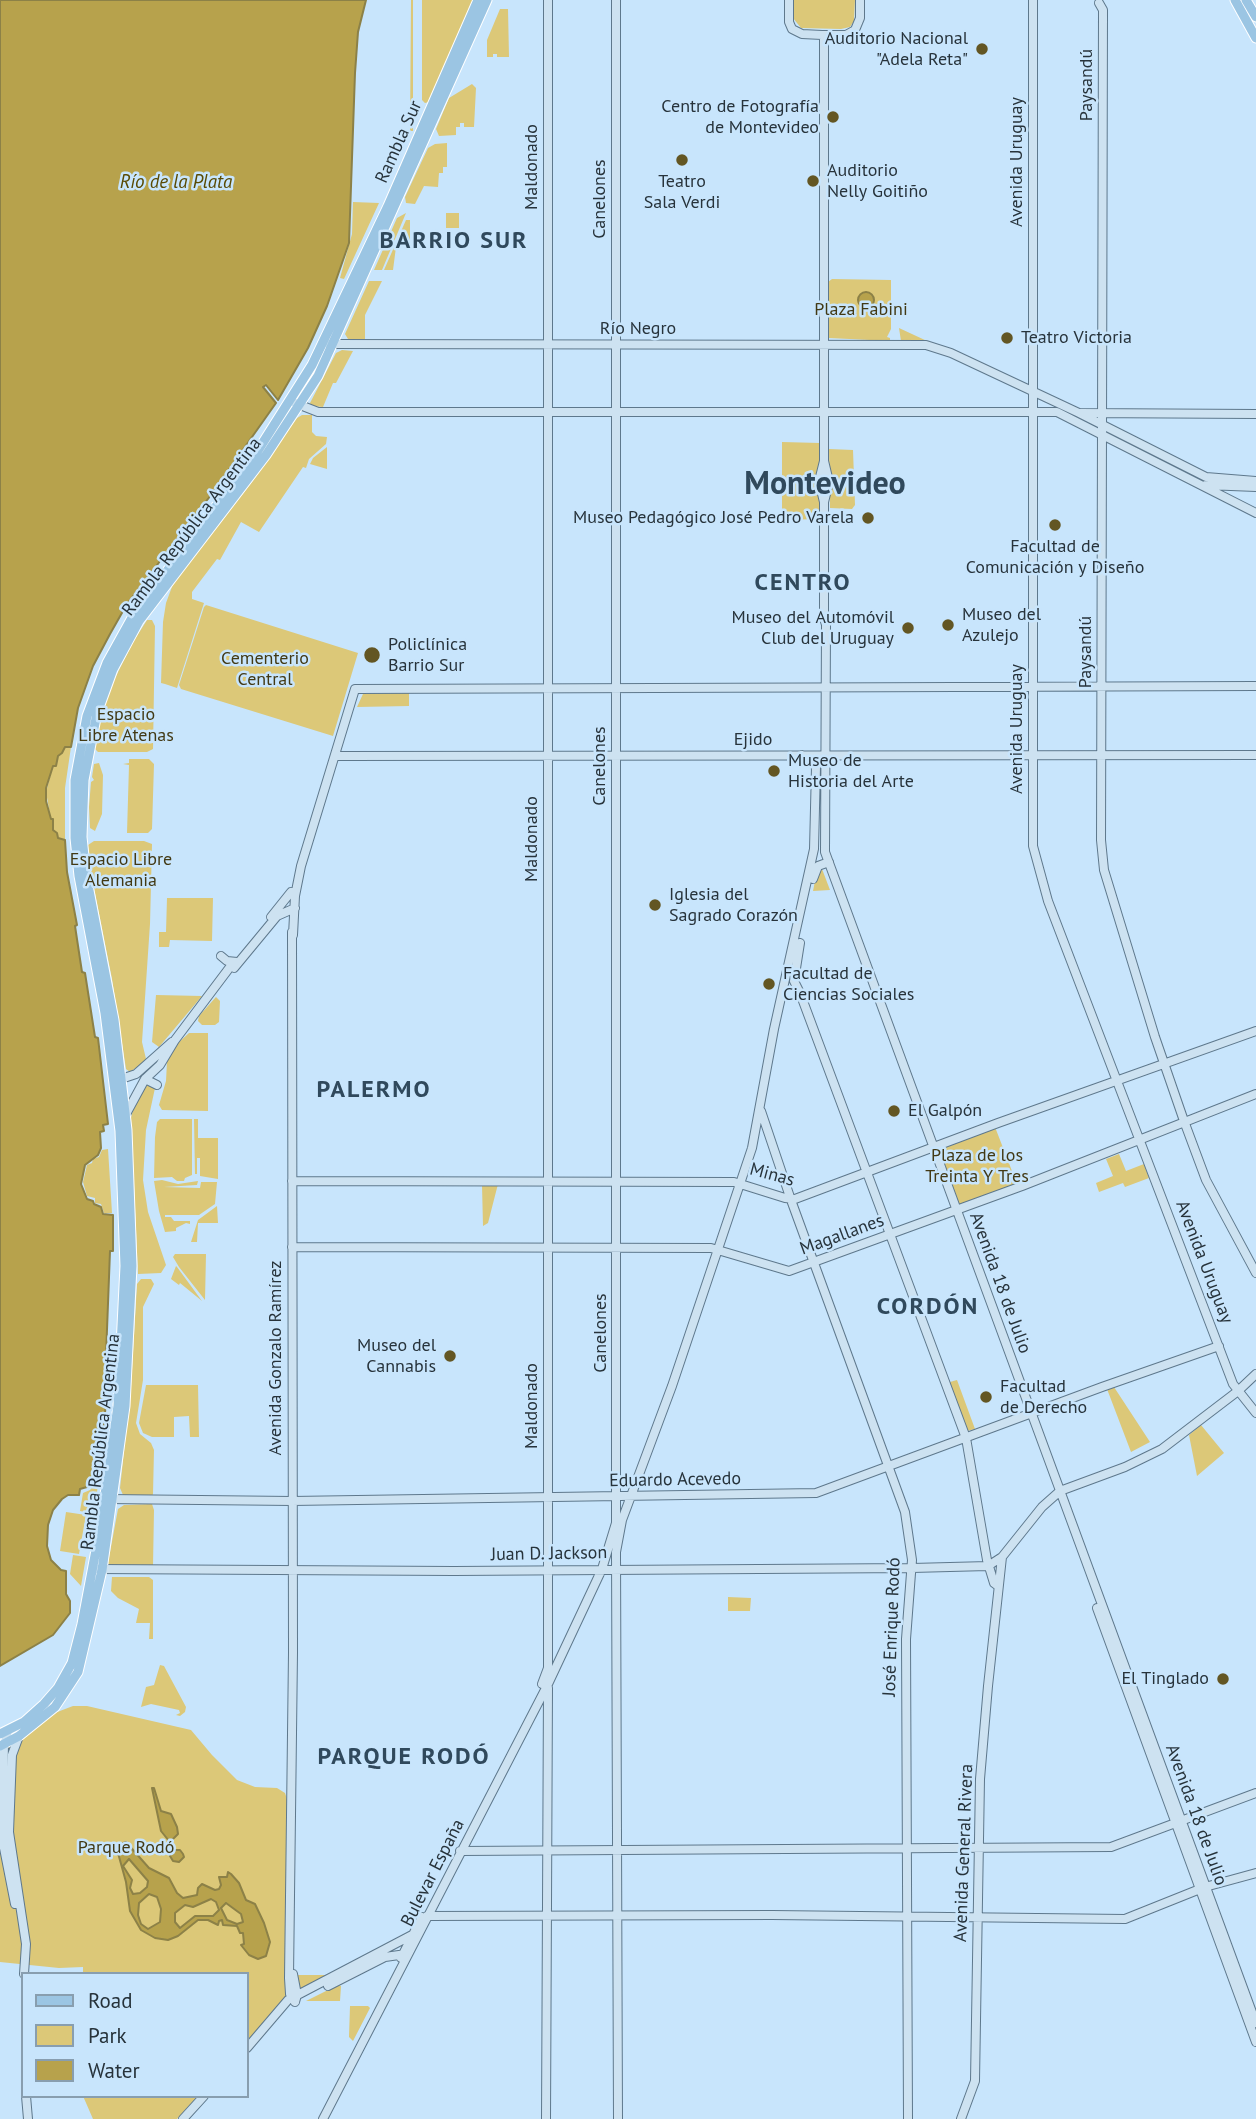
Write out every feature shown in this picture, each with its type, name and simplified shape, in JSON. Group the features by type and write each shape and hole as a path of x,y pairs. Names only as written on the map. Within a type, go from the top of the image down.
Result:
{"main road":[{"path":"442,93 478,0"},
{"path":"442,93 486,0"},
{"path":"1235,0 1256,38"},
{"path":"1246,0 1256,17"},
{"name":"Rambla Sur","path":"328,344 442,93"},
{"name":"Rambla República Argentina","path":"98,1570 126,1396 131,1317 131,1207 126,1114 76,860 74,792 83,731 102,673 133,615 222,499 328,344"},
{"name":"Rambla República Argentina","path":"109,1499 118,1406 124,1282 122,1177 118,1080 110,993 86,876 82,837 83,780 97,713 113,669 139,621 267,456 301,406 328,344"},
{"path":"4,1733 24,1722 44,1704 68,1671 98,1570"},
{"path":"2,1745 55,1707 75,1680 98,1570"}],"street":[{"name":"Maldonado","path":"546,2119 549,1181 548,0"},
{"name":"Canelones","path":"616,0 618,2119"},
{"path":"789,0 789,22 792,29 802,34 824,35 846,35 855,30 859,22 860,0"},
{"name":"Avenida Uruguay","path":"1033,0 1033,846 1048,901 1233,1384 1256,1413"},
{"name":"Paysandú","path":"1098,3 1103,10 1101,840 1104,870 1164,1063 1206,1180 1256,1273"},
{"name":"Avenida 18 de Julio","path":"824,35 824,461 829,481 824,502 824,755 827,862"},
{"name":"Río Negro","path":"328,344 920,344 951,353 1079,413 1102,430"},
{"path":"291,400 318,412 1063,414 1206,477 1256,481"},
{"path":"1079,413 1256,414"},
{"path":"1102,430 1256,513"},
{"path":"1200,484 1256,487"},
{"path":"548,687 1256,686"},
{"name":"Avenida Gonzalo Ramírez","path":"293,909 301,866 355,689 548,687"},
{"name":"Avenida 18 de Julio","path":"802,755 811,760 821,778"},
{"name":"Avenida 18 de Julio","path":"824,755 820,844 1178,1821 1256,2024"},
{"name":"Ejido","path":"335,756 1256,755"},
{"name":"Avenida 18 de Julio","path":"617,1534 673,1386 752,1148 774,1029 806,890 815,832 816,767"},
{"name":"Avenida 18 de Julio","path":"816,788 821,778"},
{"path":"827,862 814,871 794,981 966,1438 988,1566 994,1583 998,1586"},
{"name":"Avenida Gonzalo Ramírez","path":"295,1998 292,1781 291,892 301,866"},
{"path":"262,931 291,892"},
{"path":"126,1114 145,1079 160,1065 175,1040 262,931 280,914 293,909"},
{"path":"221,957 236,964"},
{"name":"Minas","path":"292,1181 740,1183 791,1200 1256,1031"},
{"path":"118,1080 136,1074 175,1040"},
{"path":"145,1079 157,1084"},
{"name":"Magallanes","path":"292,1247 718,1249 789,1271 954,1211 1256,1094"},
{"name":"José Enrique Rodó","path":"760,1101 762,1119 904,1507 912,1567 906,1639 908,2119"},
{"name":"Eduardo Acevedo","path":"109,1499 548,1499 816,1493 1219,1346"},
{"path":"988,1566 1002,1557 1042,1507 1058,1493 1132,1465 1162,1448 1238,1391 1256,1374"},
{"name":"Bulevar España","path":"317,2119 426,1916 547,1681 617,1534"},
{"name":"Avenida General Rivera","path":"961,2119 975,2081 980,1779 1002,1557"},
{"name":"Juan D. Jackson","path":"98,1570 988,1566"},
{"path":"4,1733 3,1846 24,1970"},
{"path":"19,1735 12,1764 9,1832 24,1924 24,1970"},
{"path":"459,1851 1111,1847 1256,1793"},
{"path":"426,1916 1125,1919 1203,1888 1256,1873"},
{"name":"Avenida 18 de Julio","path":"1203,1888 1256,2042"},
{"name":"Bulevar España","path":"323,2119 406,1954 412,1935 426,1916"},
{"path":"248,2047 295,1998 412,1935"},
{"path":"295,1998 385,1957 406,1954"},
{"path":"25,2098 25,2119"},
{"path":"183,2119 202,2098"}],"green space":[{"path":"413,0 413,131 410,131"},
{"path":"422,0 473,0 429,102 425,103 422,100"},
{"path":"794,0 855,0 854,21 850,27 841,29 801,28 793,18"},
{"path":"500,9 508,9 509,57 497,57 497,54 493,54 493,57 487,57 487,40"},
{"path":"472,84 476,88 474,127 464,127 464,123 460,123 460,127 456,127 456,135 439,136 436,129 449,98"},
{"path":"447,143 447,167 443,167 443,173 439,173 438,187 424,186 415,204 406,203 405,197 428,148"},
{"path":"353,202 379,203 344,279 340,278 352,234"},
{"path":"406,213 382,270 374,270 397,218"},
{"path":"446,213 459,213 459,228 446,228"},
{"path":"406,220 410,220 410,246 396,247 393,270 384,270"},
{"name":"Plaza Fabini","path":"832,279 891,280 891,329 887,337 890,341 829,338 828,282"},
{"path":"369,281 382,281 365,315 365,339 348,339 345,334"},
{"path":"899,328 927,341 901,341"},
{"path":"342,350 353,351 336,383 333,383 323,407 311,406 310,403 336,353"},
{"path":"312,415 312,432 316,436 327,437 326,444 309,459 306,468 303,467 259,532 241,522 220,560 217,559 192,592 192,599 204,603 177,688 161,683 163,622 173,584 252,482 297,418"},
{"path":"782,442 820,443 820,519 782,520"},
{"path":"327,447 327,469 310,464 313,458"},
{"path":"829,449 853,450 855,505 852,509 830,508"},
{"name":"Cementerio Central","path":"206,605 358,653 333,736 181,689 179,685"},
{"name":"Espacio Libre Atenas","path":"147,620 152,620 155,626 153,749 147,752 98,752 94,748 112,684"},
{"path":"409,693 409,706 357,707 363,694"},
{"path":"65,747 71,747 65,788 65,840 58,838 53,831 46,792 53,766 56,766 58,755"},
{"path":"129,759 149,759 154,764 152,829 148,833 127,833 129,765 123,764 129,763"},
{"path":"99,763 103,775 102,814 95,831 90,828 89,807 94,764"},
{"name":"Espacio Libre Alemania","path":"94,841 144,841 152,844 142,1042 146,1059 130,1072 126,1069 90,868 88,845"},
{"path":"822,869 830,890 813,891 817,871"},
{"path":"167,898 213,898 212,941 170,940 169,947 159,947 159,932 166,932"},
{"path":"156,995 202,996 159,1047 152,1042"},
{"path":"216,997 220,1001 219,1022 215,1025 202,1025 198,1021 199,1016"},
{"path":"189,1033 208,1033 208,1111 162,1110 159,1105 166,1081 167,1062 176,1045"},
{"path":"147,1082 155,1088 146,1130 143,1180 148,1212 166,1265 161,1273 138,1274 131,1118 136,1097"},
{"path":"160,1119 192,1119 192,1175 184,1181 177,1181 172,1177 154,1178 155,1137"},
{"path":"194,1119 198,1119 198,1138 218,1138 218,1179 200,1176 200,1158 197,1158 195,1174"},
{"name":"Plaza de los Treinta Y Tres","path":"995,1127 1017,1184 959,1207 938,1149"},
{"path":"108,1149 112,1213 104,1213 101,1204 95,1203 95,1198 87,1196 83,1182 87,1165 99,1157 102,1150"},
{"path":"1119,1154 1126,1171 1144,1164 1149,1178 1125,1187 1123,1183 1099,1192 1096,1183 1113,1176 1106,1159"},
{"path":"154,1181 178,1184 198,1181 197,1185 164,1187 200,1188 201,1182 217,1182 215,1204 199,1215 165,1215 174,1221 190,1221 190,1224 176,1228 176,1231 165,1232"},
{"path":"498,1184 488,1223 483,1226 482,1185"},
{"path":"217,1206 218,1223 198,1223 197,1242 191,1242 198,1220"},
{"path":"175,1254 206,1254 205,1300 179,1267 173,1257"},
{"path":"176,1266 202,1301 171,1279"},
{"path":"141,1279 151,1279 154,1284 143,1307 143,1380 136,1423 140,1434 151,1443 154,1450 153,1494 127,1497 120,1488 131,1387 137,1284"},
{"path":"957,1380 975,1429 967,1431 950,1382"},
{"path":"146,1385 198,1385 199,1437 190,1437 189,1416 174,1417 174,1437 152,1437 143,1433 139,1423"},
{"path":"1114,1387 1150,1442 1131,1452 1107,1389"},
{"path":"1201,1425 1224,1453 1197,1476 1189,1435"},
{"path":"98,1485 94,1514 80,1511 83,1493"},
{"path":"152,1504 153,1566 111,1567 108,1563 118,1509 124,1505"},
{"path":"66,1512 86,1515 79,1554 60,1551"},
{"path":"73,1555 86,1557 81,1586 70,1574"},
{"path":"112,1577 149,1577 153,1580 153,1639 149,1639 150,1623 136,1623 139,1609 118,1598 111,1591"},
{"path":"728,1597 751,1598 750,1611 728,1611"},
{"path":"160,1665 164,1666 186,1707 180,1716 176,1715 180,1713 179,1710 151,1704 141,1707 146,1687 154,1685"},
{"name":"Parque Rodó","path":"73,1706 87,1706 191,1730 237,1780 255,1787 277,1788 285,1793 287,1995 248,2041 248,1972 83,1972 83,1967 59,1968 0,1962 0,1750 11,1745 52,1714"},
{"path":"297,1975 326,1975 327,1976 299,1990"},
{"path":"338,1985 341,1986 340,2001 306,2001"},
{"path":"350,2006 370,2008 353,2041 349,2037"},
{"path":"84,2098 196,2098 177,2119 93,2119"}],"water":[{"name":"Río de la Plata","path":"0,0 366,0 358,32 355,73 349,243 327,306 308,348 278,400 266,385 263,387 276,403 211,495 127,604 93,666 78,708 71,747 65,747 58,756 46,788 46,801 53,819 53,830 58,838 65,840 67,872 82,972 85,973 95,1037 98,1038 108,1124 103,1125 104,1131 100,1132 101,1148 98,1155 85,1165 81,1184 87,1199 101,1207 103,1214 113,1215 105,1382 108,1383 98,1482 92,1480 87,1487 80,1489 79,1495 68,1495 62,1499 53,1510 48,1525 47,1546 51,1560 61,1570 66,1571 66,1594 70,1601 70,1613 53,1635 0,1666"},
{"path":"863,292 869,292 874,300 872,306 863,308 858,303 858,297"},
{"path":"152,1788 161,1811 171,1814 177,1827 178,1834 171,1841 171,1847 183,1854 184,1857 179,1862 173,1861 170,1856 169,1841 161,1831"},
{"path":"126,1842 149,1868 169,1878 183,1898 197,1895 202,1884 219,1889 219,1877 227,1877 228,1872 231,1874 239,1883 246,1900 255,1904 264,1923 270,1942 266,1956 258,1959 249,1955 241,1945 244,1944 243,1933 240,1933 237,1926 223,1925 222,1920 218,1925 208,1920 198,1920 178,1936 168,1940 155,1938 141,1930 130,1911 118,1853 119,1845","holes":["129,1859 148,1881 147,1887 140,1893 133,1894 130,1888 132,1880 123,1866","149,1894 157,1897 161,1909 160,1922 148,1929 141,1924 138,1915 139,1903","211,1899 216,1902 219,1910 213,1916 195,1916 180,1928 175,1922 175,1913 185,1905 193,1907","226,1903 241,1914 243,1922 237,1924 227,1920 221,1908"]}],"place":[{"name":"Auditorio Nacional \"Adela Reta\"","path":"982,49"},
{"name":"Centro de Fotografía de Montevideo","path":"833,117"},
{"name":"Teatro Sala Verdi","path":"682,160"},
{"name":"Auditorio Nelly Goitiño","path":"813,181"},
{"name":"Teatro Victoria","path":"1007,338"},
{"name":"Museo Pedagógico José Pedro Varela","path":"868,518"},
{"name":"Facultad de Comunicación y Diseño","path":"1055,525"},
{"name":"Museo del Azulejo","path":"948,625"},
{"name":"Museo del Automóvil Club del Uruguay","path":"908,628"},
{"name":"Policlínica Barrio Sur","path":"372,655"},
{"name":"Museo de Historia del Arte","path":"774,771"},
{"name":"Iglesia del Sagrado Corazón","path":"655,905"},
{"name":"Facultad de Ciencias Sociales","path":"769,984"},
{"name":"El Galpón","path":"894,1111"},
{"name":"Museo del Cannabis","path":"450,1356"},
{"name":"Facultad de Derecho","path":"986,1397"},
{"name":"El Tinglado","path":"1223,1679"}],"district":[{"name":"BARRIO SUR","path":"454,241"},
{"name":"Montevideo","path":"825,485"},
{"name":"CENTRO","path":"803,583"},
{"name":"PALERMO","path":"374,1090"},
{"name":"CORDÓN","path":"928,1307"},
{"name":"PARQUE RODÓ","path":"404,1757"}]}
